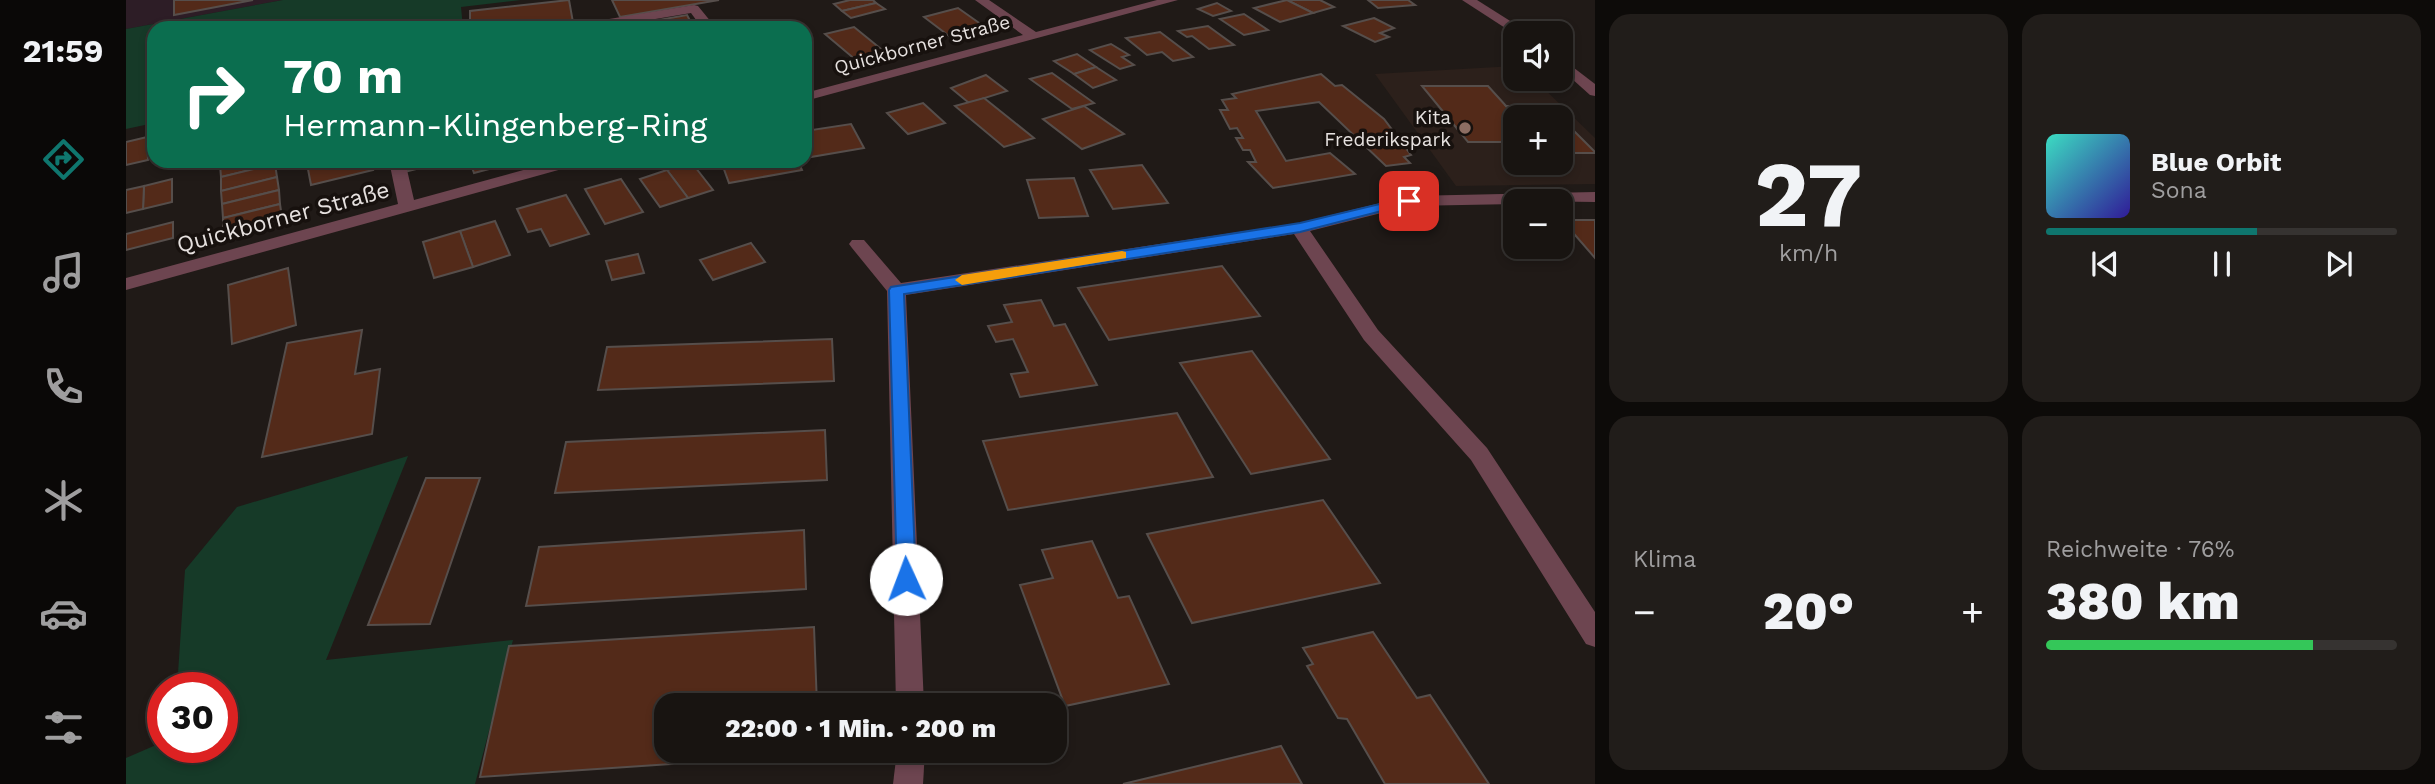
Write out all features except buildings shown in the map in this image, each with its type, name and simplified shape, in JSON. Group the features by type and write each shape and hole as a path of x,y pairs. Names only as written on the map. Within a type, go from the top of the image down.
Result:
{"street":[{"path":"981,0 1032,36"},
{"name":"Quickborner Straße","path":"812,95 1032,36 1134,4 1172,0"},
{"path":"1468,0 1503,21"},
{"path":"621,21 694,9 703,21"},
{"path":"1573,73 1595,92"},
{"path":"399,168 407,207"},
{"name":"Quickborner Straße","path":"126,284 549,168"},
{"path":"897,290 1300,228 1409,201 1595,197"},
{"path":"1300,228 1371,335 1479,454 1595,635"},
{"path":"858,244 897,290 910,693"},
{"path":"908,784 910,763"}],"shaded area":[{"path":"126,0 283,0 169,21 147,21 147,25 126,29"},
{"name":"Kita Frederikspark","path":"1503,67 1503,91 1546,91 1561,105 1503,105 1503,175 1573,175 1573,117 1595,138 1595,184 1456,186 1375,74"}],"green space":[{"path":"283,0 521,0 461,7 462,21 169,21"},
{"path":"147,25 147,124 126,129 126,29"},
{"path":"408,456 326,660 513,640 475,784 126,784 126,758 147,749 147,763 238,763 238,672 178,672 185,570 237,507"}],"slow traffic":[{"path":"962,280 1122,255"}],"place":[{"name":"Kita Frederikspark","path":"1465,128"}],"route":[{"path":"906,579 897,290 1300,228 1409,201"}]}
